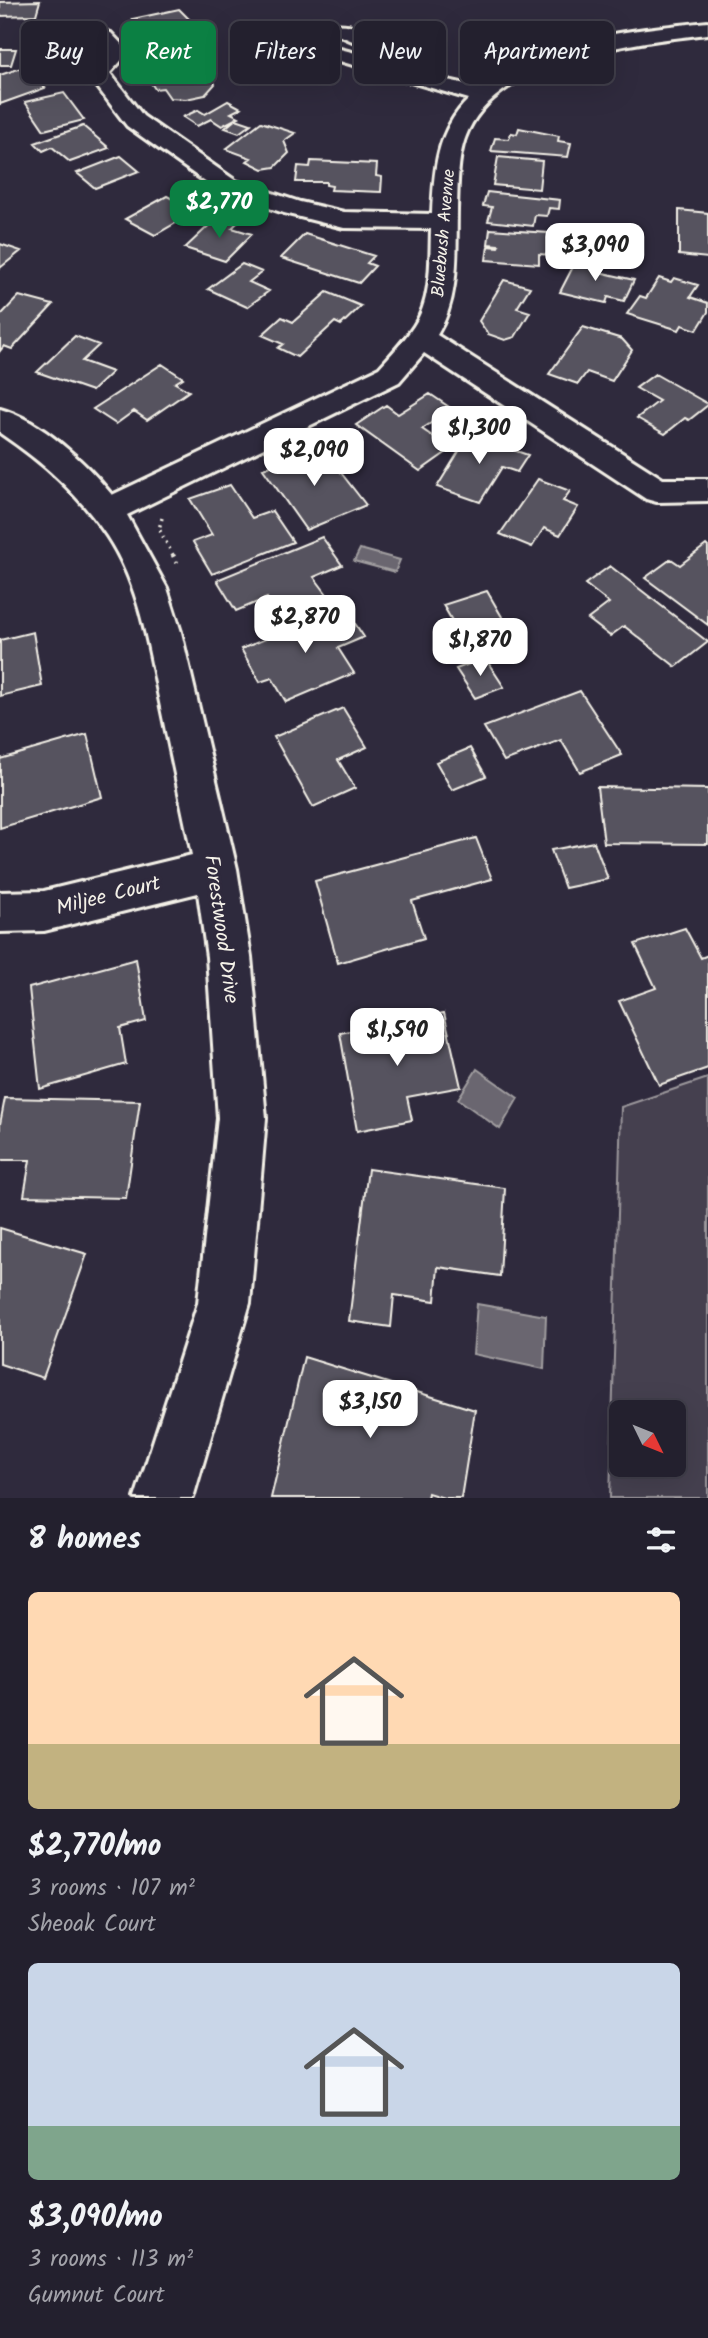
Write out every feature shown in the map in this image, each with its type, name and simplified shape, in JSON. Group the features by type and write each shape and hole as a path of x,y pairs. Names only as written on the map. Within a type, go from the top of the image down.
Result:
{"street":[{"name":"Bluebush Avenue","path":"108,511 389,375 420,337 437,307 451,145 461,120 484,96 538,61 585,46 705,22"},
{"path":"107,84 135,121 227,186 293,208 344,220 444,222"},
{"path":"443,84 484,96"},
{"path":"420,337 657,491 706,489"},
{"name":"Forestwood Drive","path":"0,419 29,437 69,469 108,511 141,569 158,610 216,869 229,957 242,1118 225,1303 164,1498"},
{"name":"Miljee Court","path":"0,912 44,911 216,869"}],"path":[{"path":"165,514 159,528 182,575"}],"shaded area":[{"path":"360,549 400,560 395,572 354,561"},
{"path":"477,1069 518,1098 500,1129 458,1099"},
{"path":"708,1078 708,1498 610,1498 611,1477 686,1477 686,1400 613,1400 621,1107"},
{"path":"477,1304 546,1316 544,1369 473,1354"}],"building":[{"path":"40,1 36,15 0,16 0,2"},
{"path":"179,9 191,21 135,21 133,19"},
{"path":"0,49 16,49 11,65 0,65"},
{"path":"21,68 21,84 40,84 45,88 0,104 0,75"},
{"path":"152,84 215,84 205,95 186,99 170,98 163,88 155,89"},
{"path":"64,93 84,120 44,130 25,102"},
{"path":"228,101 241,108 231,113 239,117 222,126 211,119 197,126 183,117 198,110 205,114"},
{"path":"236,119 251,124 239,133 225,128"},
{"path":"261,122 295,133 284,141 289,153 275,167 263,169 247,161 251,158 226,149"},
{"path":"83,126 109,148 70,162 52,147 43,151 35,143"},
{"path":"519,128 559,136 558,141 571,143 568,157 491,151 495,138 509,139 511,133 517,134"},
{"path":"121,156 139,171 95,188 77,173"},
{"path":"498,157 542,161 539,189 493,185"},
{"path":"311,161 377,164 376,176 382,177 381,192 331,190 332,186 326,185 326,182 296,182 298,166 310,167"},
{"path":"487,192 560,200 559,209 549,208 547,216 535,215 533,226 488,221 492,207 483,206"},
{"path":"167,196 196,211 155,235 125,219"},
{"path":"679,210 708,213 708,258 679,255"},
{"path":"218,217 237,223 232,228 252,234 225,261 185,248"},
{"path":"490,229 564,234 563,256 539,254 539,264 486,260 488,246 499,245 488,244"},
{"path":"305,234 374,256 367,263 375,266 359,283 281,258"},
{"path":"0,244 21,251 0,268"},
{"path":"577,259 602,264 599,272 634,280 624,301 608,297 606,303 560,292"},
{"path":"242,264 262,272 249,282 269,291 247,307 208,289"},
{"path":"659,278 671,282 674,278 698,285 690,297 708,303 708,312 697,330 682,325 679,330 627,314 640,296 646,298"},
{"path":"504,280 530,287 517,308 530,312 515,337 505,340 488,334 479,321"},
{"path":"327,292 361,306 341,325 335,322 297,357 278,348 283,344 262,335 282,317 293,322"},
{"path":"19,296 53,305 12,349 4,346 0,351 0,316"},
{"path":"583,327 622,339 632,350 612,381 587,372 578,384 549,374"},
{"path":"75,336 99,345 82,361 112,372 92,391 37,372"},
{"path":"162,364 183,378 175,383 189,391 147,420 134,411 116,424 93,409"},
{"path":"655,374 708,405 665,434 637,418 659,401 636,388"},
{"path":"430,394 452,409 422,429 451,449 420,471 356,425 386,405 398,414"},
{"path":"474,427 495,434 490,442 528,455 517,472 502,467 480,502 437,487"},
{"path":"321,447 366,505 306,530 263,469"},
{"path":"538,479 570,491 563,501 578,507 560,535 544,528 532,547 500,534"},
{"path":"230,485 252,518 272,511 293,542 212,574 193,542 212,535 190,499"},
{"path":"322,537 342,565 314,577 329,597 280,618 267,598 236,611 217,580"},
{"path":"706,545 708,625 645,578 671,559 680,565"},
{"path":"610,566 708,642 676,667 624,626 610,636 588,619 609,603 585,584"},
{"path":"487,591 513,636 469,650 443,605"},
{"path":"344,607 364,637 338,648 354,673 286,702 272,678 260,682 241,649"},
{"path":"33,632 42,686 0,696 0,640"},
{"path":"485,658 504,687 475,698 456,669"},
{"path":"580,691 622,755 580,772 561,740 504,761 484,727"},
{"path":"343,708 367,747 338,760 355,788 313,807 274,737"},
{"path":"87,734 102,797 0,828 0,759"},
{"path":"470,748 486,776 452,790 436,762"},
{"path":"597,787 708,789 708,844 604,843"},
{"path":"476,838 492,879 412,901 424,938 338,963 315,881"},
{"path":"594,842 608,879 565,888 551,850"},
{"path":"685,928 701,958 708,955 708,1068 659,1085 619,1001 656,988 635,944"},
{"path":"136,959 146,1021 120,1028 126,1064 40,1089 29,988"},
{"path":"444,1013 461,1087 407,1097 412,1120 357,1131 340,1033"},
{"path":"5,1098 140,1101 126,1198 24,1196 30,1160 0,1160 0,1124"},
{"path":"368,1169 505,1188 500,1276 438,1267 435,1301 394,1295 391,1327 349,1321"},
{"path":"0,1228 87,1254 43,1378 0,1364"},
{"path":"304,1357 475,1410 461,1498 444,1498 428,1493 427,1498 271,1498"}]}
